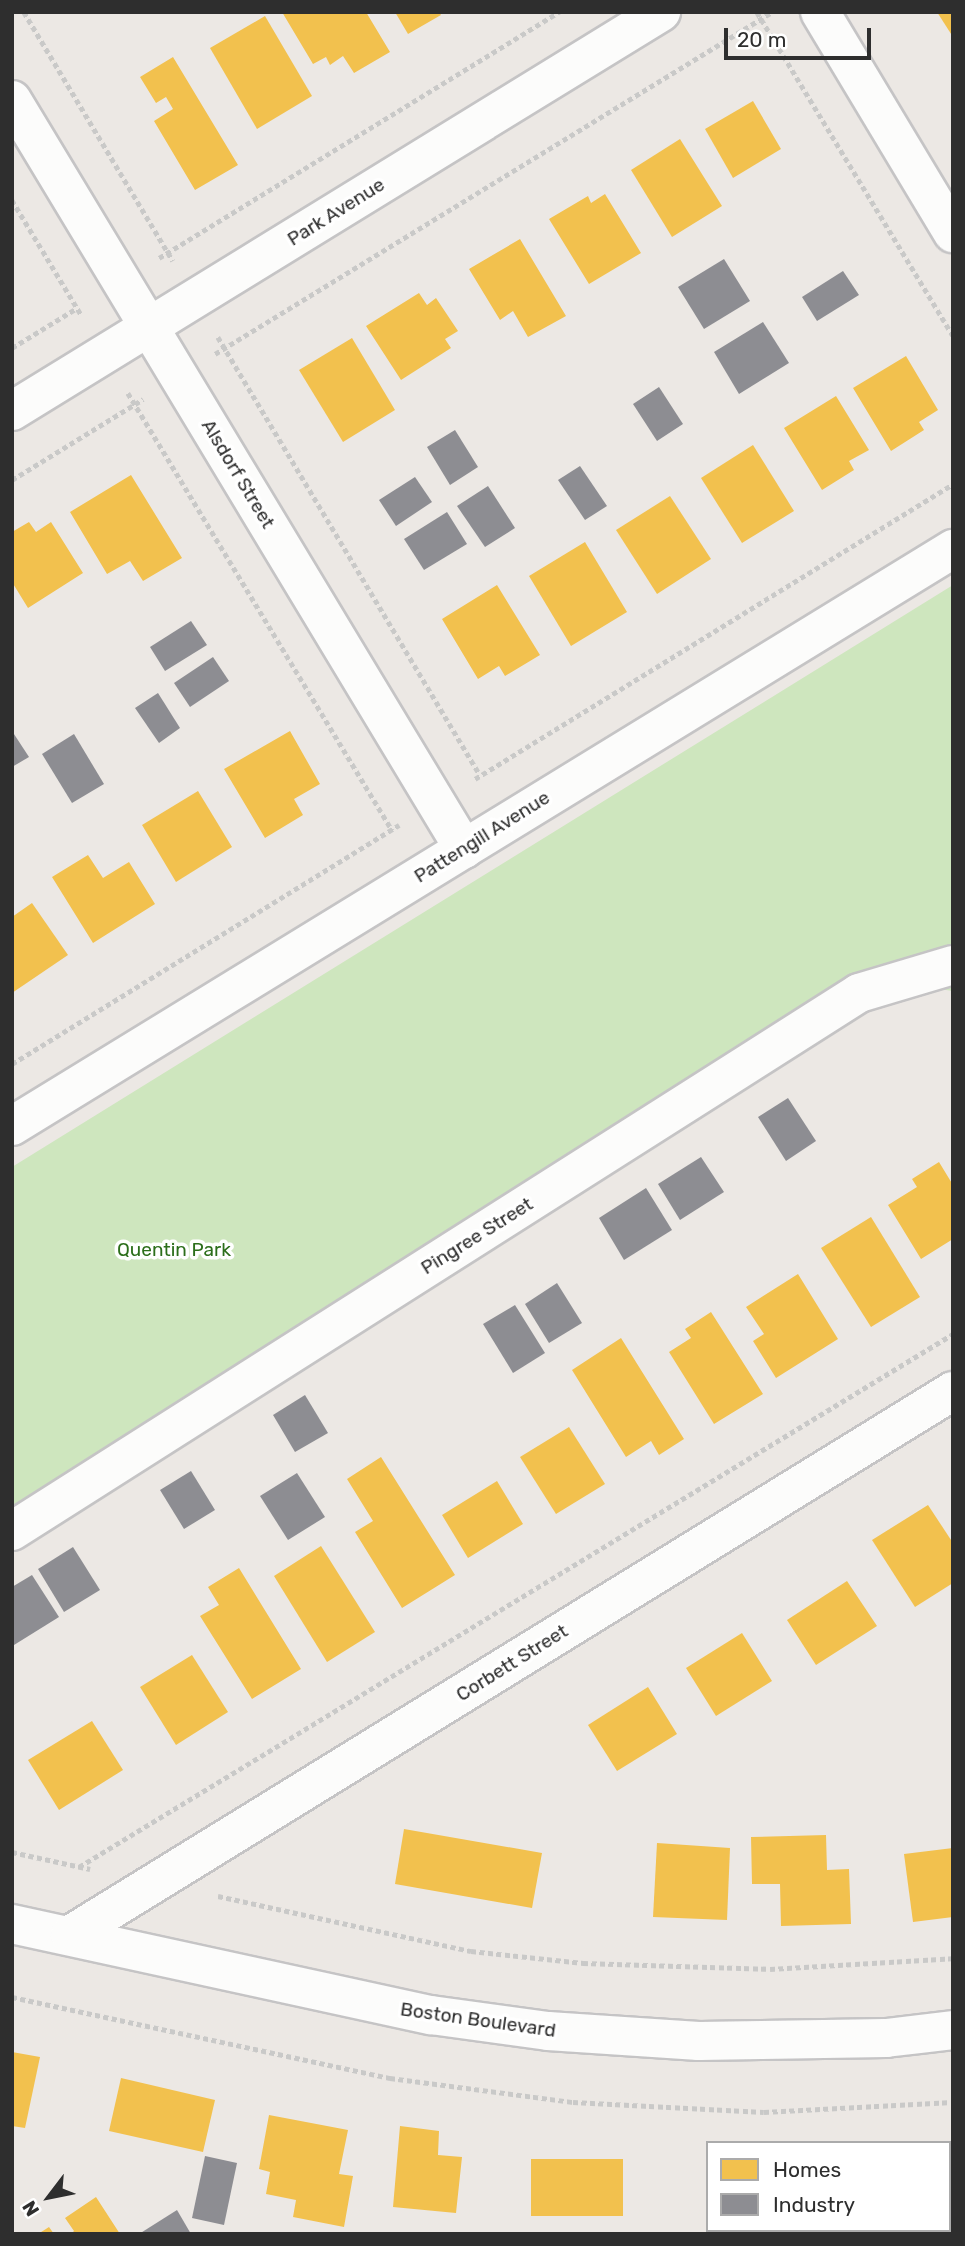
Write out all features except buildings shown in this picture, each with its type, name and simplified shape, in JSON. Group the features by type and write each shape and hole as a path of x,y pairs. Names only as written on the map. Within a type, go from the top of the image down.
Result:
{"street":[{"name":"Park Avenue","path":"12,411 661,12"},
{"path":"820,12 953,233"},
{"name":"Alsdorf Street","path":"12,100 464,849"},
{"name":"Pattengill Avenue","path":"12,1126 953,549"},
{"name":"Pingree Street","path":"12,1531 859,993 953,964"},
{"name":"Corbett Street","path":"71,1935 953,1391"},
{"name":"Boston Boulevard","path":"12,1924 431,2015 548,2031 699,2041 886,2038 953,2030"}],"path":[{"path":"24,12 480,775"},
{"path":"12,348 559,12"},
{"path":"757,12 953,335"},
{"path":"12,480 772,12"},
{"path":"12,200 391,830"},
{"path":"12,1064 953,484"},
{"path":"79,1867 953,1334"},
{"path":"12,1852 471,1951 583,1963 770,1969 953,1958"},
{"path":"12,1997 390,2078 573,2102 764,2112 953,2102"}],"green space":[{"name":"Quentin Park","path":"953,585 953,991 896,983 12,1535 12,1167"}]}
